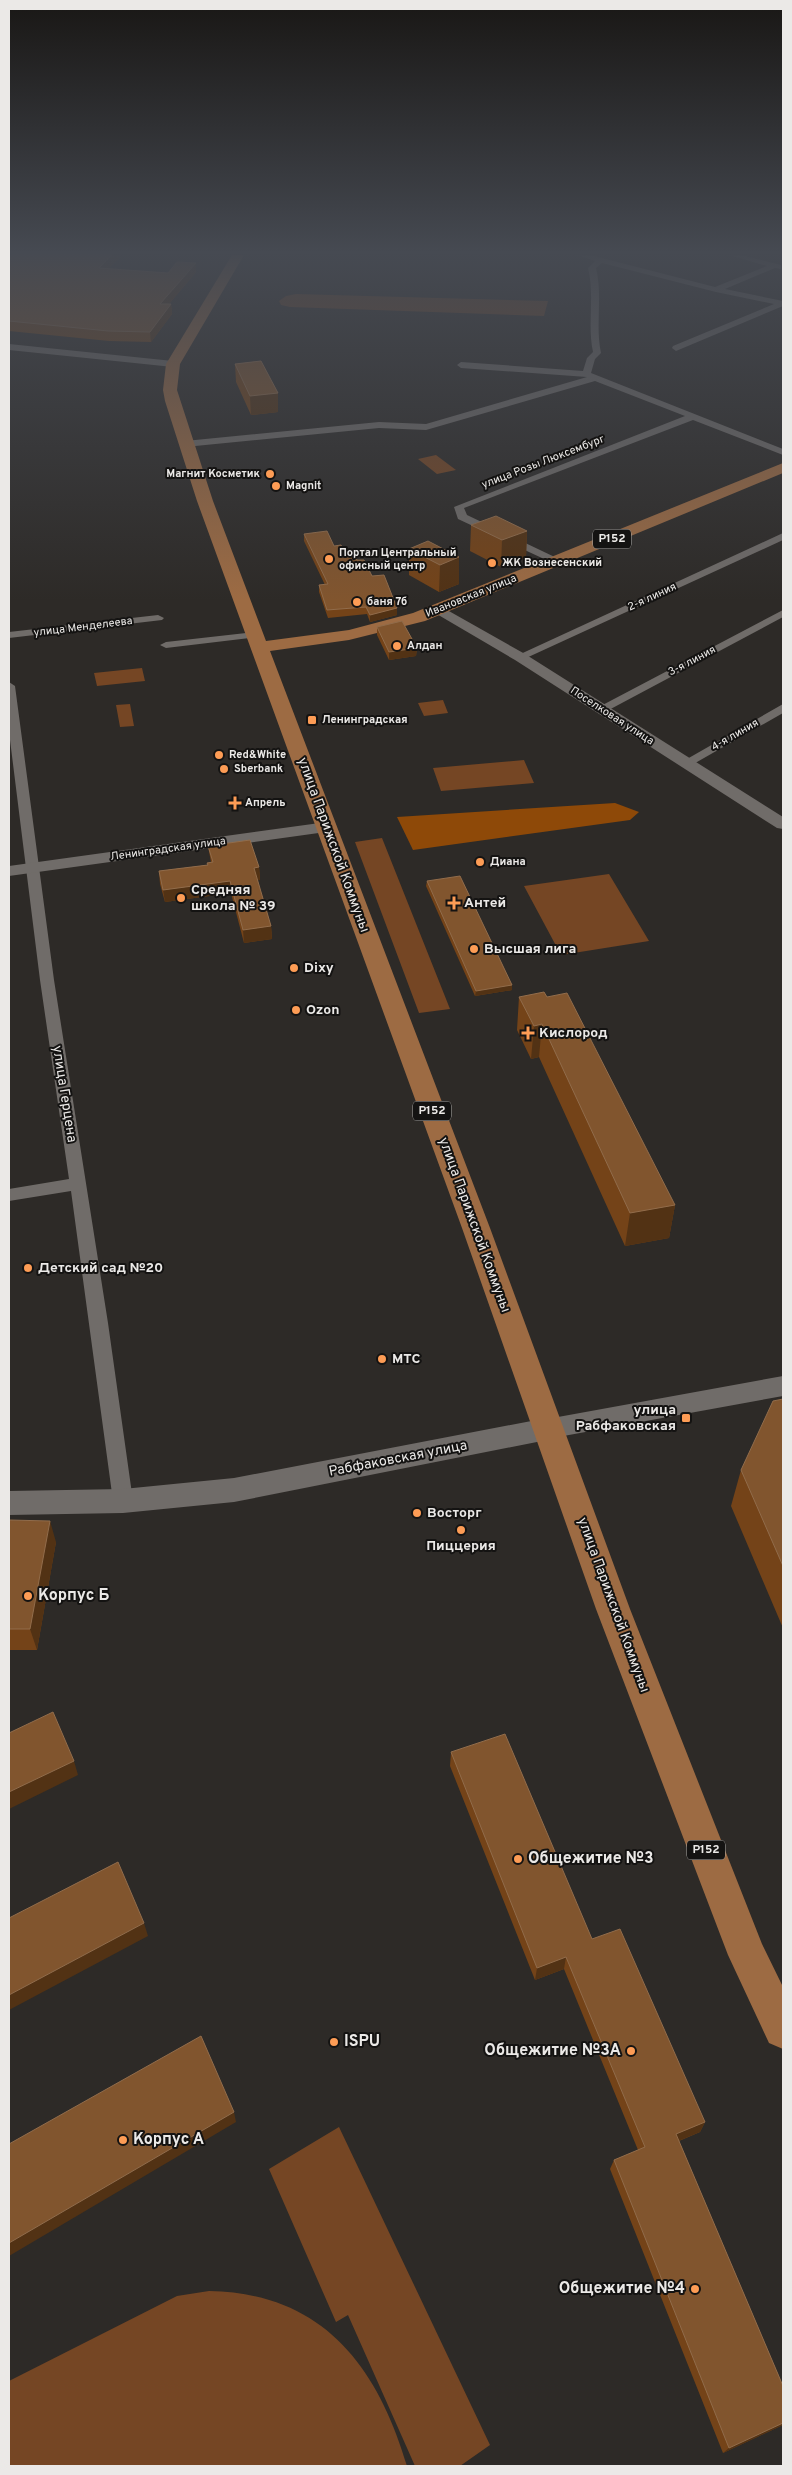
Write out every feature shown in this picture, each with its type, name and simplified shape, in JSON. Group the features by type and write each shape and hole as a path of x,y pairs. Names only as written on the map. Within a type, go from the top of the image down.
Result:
{"main road":[{"name":"улица Парижской Коммуны","path":"172,370 170,390 185,444 476,1228 613,1610 747,1955 783,2029"},
{"name":"Ивановская улица","path":"258,641 349,635 440,610 783,468"},
{"name":"Рабфаковская улица","path":"9,1502 122,1502 234,1490 547,1429"}],"street":[{"path":"526,370 590,376 783,452"},
{"path":"590,370 590,376"},
{"path":"185,444 379,425 426,427 590,376"},
{"name":"улица Розы Люксембург","path":"556,562 462,516 459,507 691,417"},
{"name":"2-я линия","path":"520,657 783,536"},
{"name":"Поселковая улица","path":"440,610 520,657 783,824"},
{"name":"3-я линия","path":"601,709 783,612"},
{"name":"улица Менделеева","path":"9,635 158,618"},
{"path":"166,645 258,641"},
{"name":"улица Герцена","path":"9,686 13,752 32,868 78,1184 122,1502"},
{"name":"4-я линия","path":"686,763 783,708"},
{"name":"Ленинградская улица","path":"9,871 327,827"},
{"path":"9,1195 78,1184"},
{"name":"Рабфаковская улица","path":"547,1429 783,1386"}],"shaded area":[{"path":"436,455 456,470 437,474 418,459"},
{"path":"142,668 145,681 97,686 94,673"},
{"path":"443,700 448,713 424,716 418,703"},
{"path":"130,704 134,726 120,727 116,705"},
{"path":"524,760 534,783 441,791 433,768"},
{"path":"615,803 639,812 630,820 413,850 397,817"},
{"path":"382,838 450,1009 419,1013 355,842"},
{"path":"609,874 649,941 561,955 524,886"},
{"path":"339,2127 490,2445 460,2466 415,2466 348,2315 336,2322 269,2169"},
{"path":"209,2291 249,2295 283,2305 313,2321 339,2341 361,2367 379,2396 395,2430 407,2466 9,2466 9,2381 177,2296"}],"building":[{"path":"238,370 266,370 278,393 250,396"},
{"path":"496,516 527,531 502,540 471,525"},
{"path":"327,531 334,546 341,545 345,553 353,552 357,560 364,560 372,576 384,575 397,608 370,615 366,607 327,610 319,585 328,584 304,534"},
{"path":"428,541 459,557 440,565 409,549"},
{"path":"402,621 417,648 389,652 377,627"},
{"name":"Средняя школа № 39","path":"250,840 259,867 254,868 271,926 243,930 230,881 163,890 159,871 208,865 207,863 213,862 208,846"},
{"name":"Высшая лига","path":"460,876 512,985 476,991 427,881"},
{"path":"544,992 547,997 567,993 675,1205 630,1213 542,1024 534,1026 519,997"},
{"path":"783,1399 783,1566 741,1470 773,1401"},
{"name":"Корпус Б","path":"9,1520 50,1521 30,1629 9,1629"},
{"path":"53,1712 74,1761 9,1792 9,1733"},
{"path":"505,1734 592,1939 620,1929 705,2122 676,2134 783,2386 783,2423 729,2448 614,2160 645,2147 566,1957 537,1968 451,1752"},
{"path":"118,1862 144,1923 9,1995 9,1918"},
{"name":"Корпус А","path":"201,2036 234,2112 9,2243 9,2144"}],"place":[{"name":"Магнит Косметик","path":"270,474"},
{"name":"Magnit","path":"276,486"},
{"name":"Портал Центральный офисный центр","path":"329,559"},
{"name":"ЖК Вознесенский","path":"492,563"},
{"name":"баня 7б","path":"357,602"},
{"name":"Алдан","path":"397,646"},
{"name":"Ленинградская","path":"312,720"},
{"name":"Red&White","path":"219,755"},
{"name":"Sberbank","path":"224,769"},
{"name":"Апрель","path":"235,803"},
{"name":"Диана","path":"480,862"},
{"name":"Средняя школа № 39","path":"181,898"},
{"name":"Антей","path":"454,903"},
{"name":"Высшая лига","path":"474,949"},
{"name":"Dixy","path":"294,968"},
{"name":"Ozon","path":"296,1010"},
{"name":"Кислород","path":"528,1033"},
{"name":"Детский сад №20","path":"28,1268"},
{"name":"МТС","path":"382,1359"},
{"name":"улица Рабфаковская","path":"686,1418"},
{"name":"Восторг","path":"417,1513"},
{"name":"Пиццерия","path":"461,1530"},
{"name":"Корпус Б","path":"28,1596"},
{"name":"Общежитие №3","path":"518,1859"},
{"name":"ISPU","path":"334,2042"},
{"name":"Общежитие №3А","path":"631,2051"},
{"name":"Корпус А","path":"123,2140"},
{"name":"Общежитие №4","path":"695,2289"}]}
